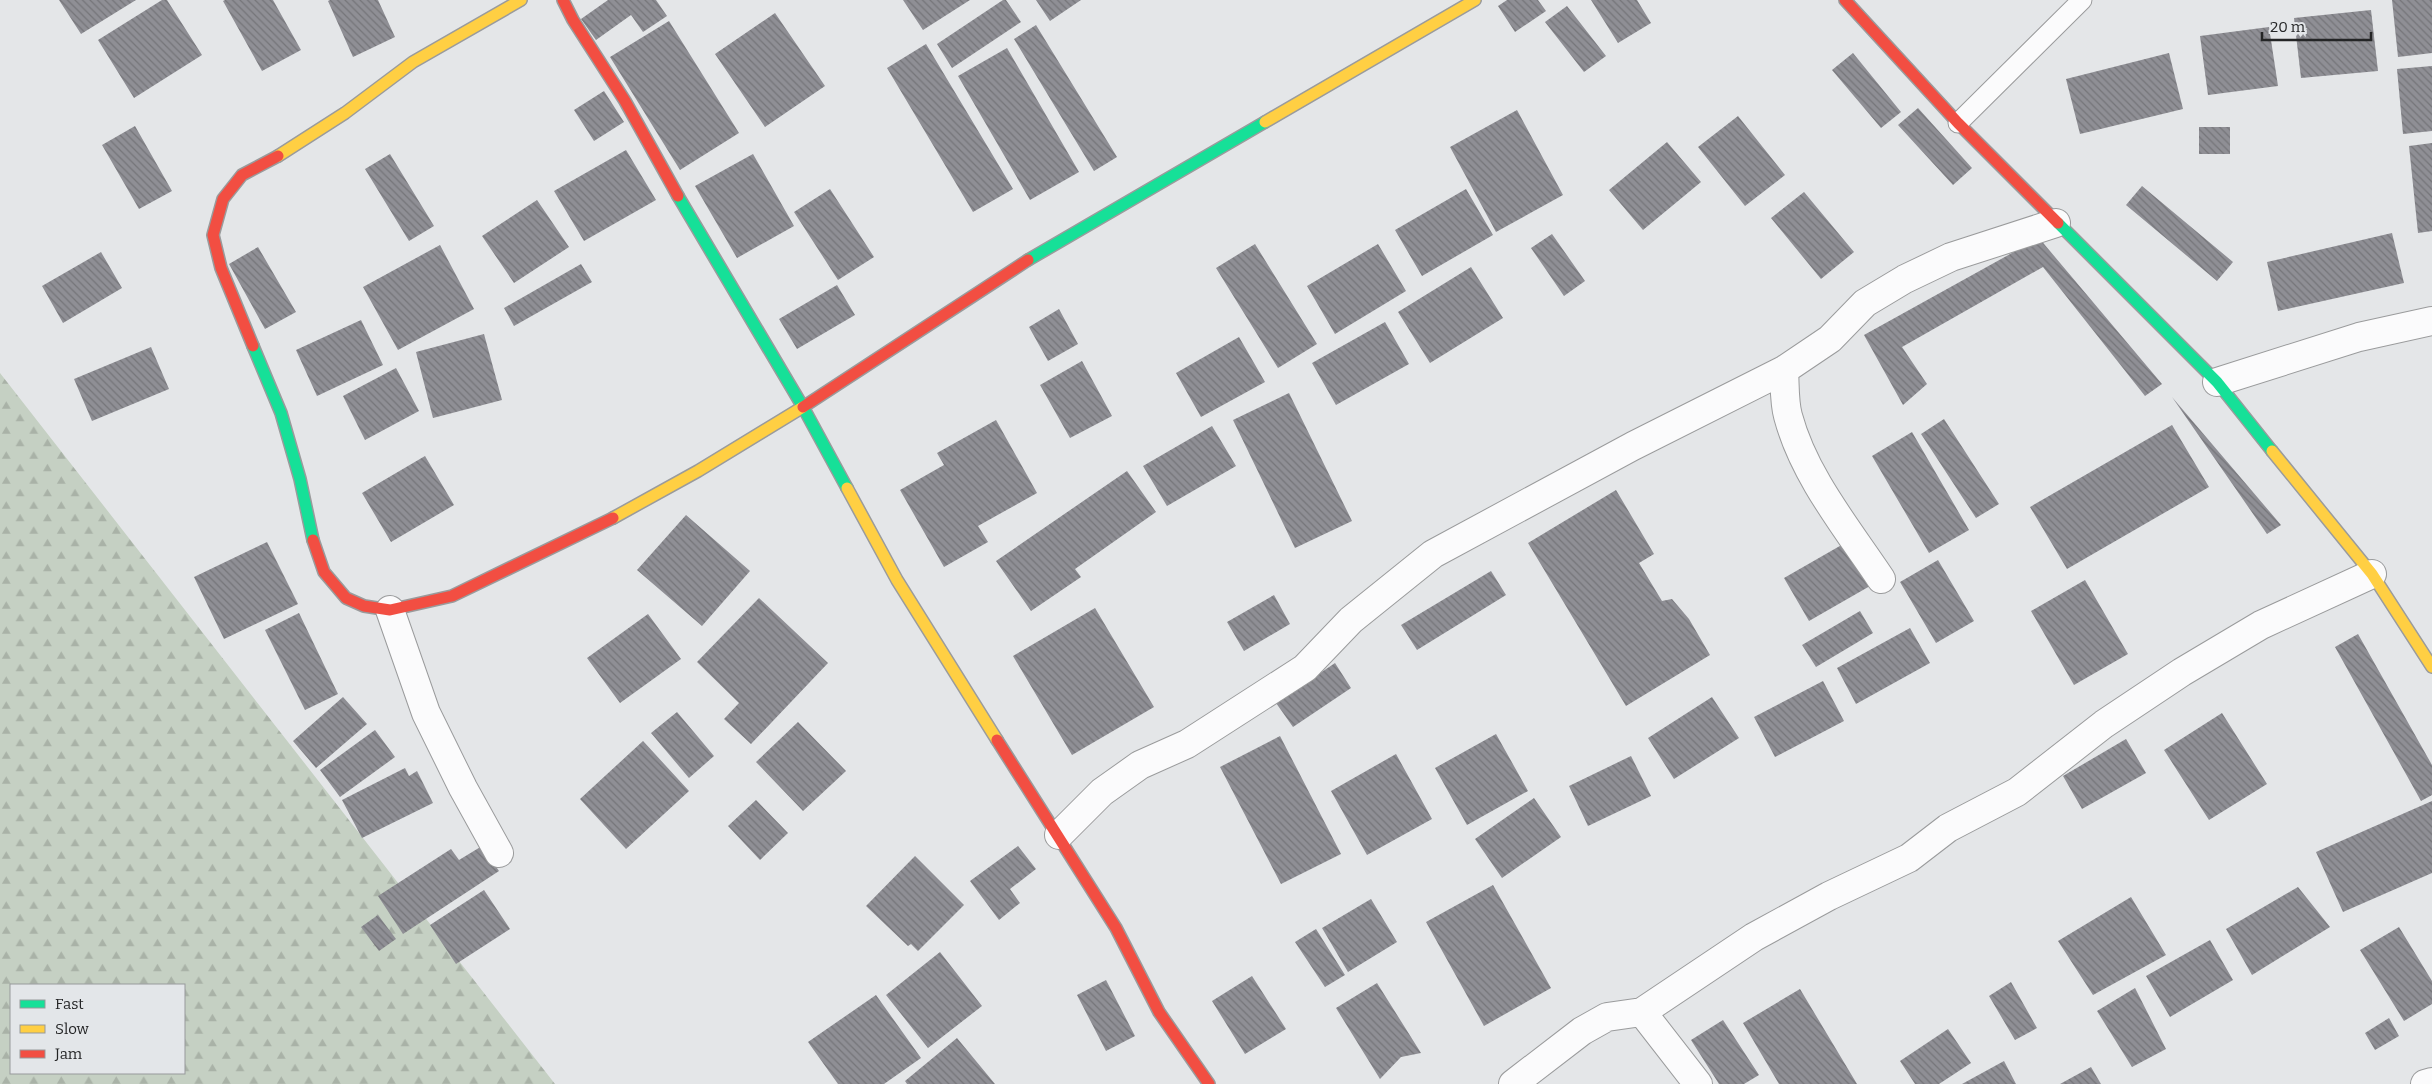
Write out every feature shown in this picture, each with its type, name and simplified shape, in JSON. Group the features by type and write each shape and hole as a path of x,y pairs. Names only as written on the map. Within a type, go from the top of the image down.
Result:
{"street":[{"path":"521,0 412,62 345,113 288,151 242,175 223,199 213,235 221,268 281,413 300,480 311,534 324,572 346,598 364,606 390,610 452,596 606,522 698,471 803,407 1016,267 1475,0"},
{"path":"563,0 573,20 625,101 671,186 703,236 803,407 897,580 1116,928 1159,1012 1209,1084"},
{"path":"1845,0 1958,123 2217,382 2372,574 2432,667"},
{"path":"1059,835 1102,792 1140,765 1187,744 1305,668 1351,620 1434,554 1633,446 1784,370 1830,339 1865,303 1905,279 1951,257 2056,222"},
{"path":"2217,382 2359,337 2432,321"},
{"path":"1784,370 1787,414 1802,454 1821,488 1882,579"},
{"path":"1513,1084 1582,1031 1606,1017 1642,1012 1754,937 1829,896 1909,858 1948,828 2016,792 2104,724 2182,672 2261,625 2372,574"},
{"path":"390,610 426,714 463,788 499,853"},
{"path":"1642,1012 1698,1084"},
{"path":"2425,1084 2432,1082"}],"lane":[{"path":"1958,123 2082,0"}],"green space":[{"path":"0,373 555,1084 0,1084"}],"building":[{"path":"59,0 136,0 81,34"},
{"path":"162,0 167,0 202,55 134,98 98,40"},
{"path":"273,0 301,50 262,71 223,1"},
{"path":"378,0 395,37 353,57 328,1"},
{"path":"608,0 656,0 667,16 643,32 631,15 596,40 581,19"},
{"path":"903,0 970,0 923,30"},
{"path":"1003,0 1006,0 1021,22 952,68 937,44"},
{"path":"1036,0 1081,0 1050,21"},
{"path":"1507,0 1538,0 1546,11 1515,32 1498,6"},
{"path":"1591,0 1637,0 1651,23 1618,43"},
{"path":"2392,0 2432,0 2432,53 2398,57"},
{"path":"1567,6 1606,56 1584,72 1545,22"},
{"path":"2371,10 2378,71 2301,78 2294,18"},
{"path":"775,13 825,86 765,127 715,54"},
{"path":"669,21 739,133 680,170 610,57"},
{"path":"1036,25 1117,157 1094,171 1014,39"},
{"path":"2269,27 2278,86 2208,95 2200,36"},
{"path":"926,44 1013,189 973,212 887,68"},
{"path":"1007,48 1079,172 1030,200 958,76"},
{"path":"1853,53 1901,112 1881,128 1832,70"},
{"path":"2169,53 2183,109 2080,134 2066,79"},
{"path":"2432,66 2432,131 2403,134 2397,69"},
{"path":"604,91 624,122 594,141 574,110"},
{"path":"1918,108 1972,168 1953,185 1898,125"},
{"path":"1517,110 1563,195 1496,232 1450,147"},
{"path":"1738,116 1785,175 1745,206 1698,147"},
{"path":"135,126 172,191 139,209 102,145"},
{"path":"2199,127 2230,127 2230,154 2199,154"},
{"path":"1667,142 1701,182 1643,230 1609,190"},
{"path":"2432,143 2432,231 2418,233 2409,146"},
{"path":"626,150 656,200 584,241 554,191"},
{"path":"390,154 434,226 409,241 365,169"},
{"path":"753,154 794,226 737,258 695,186"},
{"path":"2142,186 2233,262 2217,281 2126,205"},
{"path":"830,189 874,257 838,280 794,212"},
{"path":"1466,189 1493,235 1422,276 1395,230"},
{"path":"1804,192 1854,252 1821,279 1771,218"},
{"path":"537,200 569,247 514,283 482,236"},
{"path":"2392,233 2404,283 2278,311 2267,262"},
{"path":"1552,234 1585,281 1564,296 1531,248"},
{"path":"2039,238 2162,384 2145,396 2043,267 1902,347 1927,384 1903,405 1864,335"},
{"path":"1255,244 1317,344 1278,368 1216,268"},
{"path":"1378,244 1406,291 1335,334 1307,286"},
{"path":"440,245 474,309 398,350 363,287"},
{"path":"258,247 296,312 265,329 229,264"},
{"path":"101,252 122,288 63,323 42,286"},
{"path":"581,264 592,282 514,326 504,308"},
{"path":"1471,267 1503,318 1430,363 1398,312"},
{"path":"837,285 855,315 797,349 779,319"},
{"path":"1059,309 1078,344 1048,361 1029,327"},
{"path":"361,320 383,365 317,396 296,350"},
{"path":"1385,322 1409,364 1336,405 1312,363"},
{"path":"484,334 502,400 433,418 416,352"},
{"path":"1239,337 1265,382 1201,417 1176,373"},
{"path":"151,347 169,389 92,421 74,379"},
{"path":"1082,361 1112,416 1070,438 1040,385"},
{"path":"396,368 419,411 365,440 343,396"},
{"path":"1289,393 1352,521 1295,548 1233,420"},
{"path":"2172,397 2281,525 2267,534"},
{"path":"1944,419 1999,504 1976,518 1921,434"},
{"path":"996,420 1037,493 978,526 988,542 944,567 900,490 944,465 937,453"},
{"path":"2172,425 2209,487 2067,569 2030,507"},
{"path":"1212,426 1236,466 1167,506 1143,466"},
{"path":"1912,432 1969,530 1929,553 1872,456"},
{"path":"425,456 454,505 391,542 362,493"},
{"path":"1127,471 1156,512 1075,569 1081,577 1031,611 996,561"},
{"path":"1616,490 1654,554 1639,563 1662,601 1672,599 1689,619 1710,655 1626,706 1528,543"},
{"path":"686,515 750,571 702,626 637,570"},
{"path":"267,542 298,604 224,639 194,577"},
{"path":"1845,543 1870,586 1809,621 1784,578"},
{"path":"1938,560 1974,621 1936,643 1900,582"},
{"path":"1491,571 1506,595 1417,650 1401,625"},
{"path":"2085,580 2128,654 2074,685 2031,611"},
{"path":"1274,595 1290,624 1244,651 1227,622"},
{"path":"759,598 828,663 751,744 724,719 739,703 697,662"},
{"path":"1095,608 1154,707 1072,755 1013,656"},
{"path":"1860,611 1873,633 1816,667 1802,645"},
{"path":"299,613 338,694 305,710 265,630"},
{"path":"648,614 681,659 620,703 587,658"},
{"path":"1910,628 1930,663 1856,704 1837,668"},
{"path":"2358,634 2432,765 2432,795 2421,801 2335,647"},
{"path":"1335,663 1351,688 1293,727 1276,703"},
{"path":"1823,681 1844,721 1775,757 1754,717"},
{"path":"343,697 367,724 316,768 293,741"},
{"path":"1712,697 1739,738 1674,779 1648,738"},
{"path":"677,712 714,756 689,778 651,733"},
{"path":"2222,713 2267,784 2209,820 2164,750"},
{"path":"798,722 846,771 803,811 756,762"},
{"path":"375,730 395,757 340,797 320,770"},
{"path":"1496,734 1528,791 1467,825 1435,768"},
{"path":"1280,736 1341,854 1281,884 1220,767"},
{"path":"2126,739 2146,773 2082,809 2063,776"},
{"path":"643,741 689,791 626,849 580,799"},
{"path":"1396,754 1432,819 1367,855 1331,791"},
{"path":"1631,756 1651,796 1588,826 1569,786"},
{"path":"405,768 409,776 417,771 433,803 362,838 342,800"},
{"path":"1534,798 1561,837 1502,878 1475,839"},
{"path":"756,800 788,833 760,860 728,826"},
{"path":"2432,801 2432,873 2343,912 2316,852"},
{"path":"482,846 499,871 403,934 378,896 451,849 459,860"},
{"path":"1018,846 1036,869 1010,889 1020,903 999,920 970,881"},
{"path":"915,856 964,905 918,951 911,944 908,946 866,906"},
{"path":"1493,885 1551,988 1484,1026 1426,922"},
{"path":"2298,887 2330,927 2252,975 2226,929"},
{"path":"484,890 510,929 456,964 430,925"},
{"path":"2131,897 2166,955 2093,995 2058,941"},
{"path":"1371,899 1397,942 1348,972 1322,928"},
{"path":"378,915 396,939 379,951 361,927"},
{"path":"2399,927 2432,981 2432,1004 2404,1021 2360,950"},
{"path":"1316,929 1345,975 1325,987 1295,942"},
{"path":"2210,940 2233,980 2170,1017 2146,976"},
{"path":"940,952 982,1006 928,1048 886,995"},
{"path":"1252,976 1286,1029 1245,1054 1212,1001"},
{"path":"1106,980 1135,1036 1106,1051 1077,995"},
{"path":"2011,982 2037,1028 2015,1040 1989,996"},
{"path":"1377,983 1421,1053 1401,1057 1380,1079 1336,1008"},
{"path":"2135,988 2166,1049 2132,1067 2097,1011"},
{"path":"1800,989 1857,1084 1779,1084 1743,1023"},
{"path":"876,995 921,1058 884,1084 838,1084 808,1042"},
{"path":"2389,1018 2399,1036 2375,1050 2365,1033"},
{"path":"1723,1020 1759,1075 1744,1084 1719,1084 1691,1040"},
{"path":"1948,1029 1971,1063 1939,1084 1915,1084 1900,1061"},
{"path":"957,1038 995,1084 907,1084 905,1081"},
{"path":"2004,1061 2016,1084 1962,1084"},
{"path":"2091,1067 2101,1084 2060,1084"}],"traffic: fast":[{"path":"1028,260 1265,122"},
{"path":"678,196 803,407 847,488"},
{"path":"2058,223 2217,382 2272,451"},
{"path":"253,346 281,413 300,479 313,540"}],"traffic: slow":[{"path":"278,156 345,113 413,62 521,0"},
{"path":"1265,122 1475,0"},
{"path":"613,518 698,471 803,407"},
{"path":"2272,451 2372,574 2432,667"},
{"path":"847,488 897,580 997,740"}],"traffic: jam":[{"path":"563,0 573,20 625,101 678,196"},
{"path":"1845,0 1958,123 2058,223"},
{"path":"253,346 221,268 213,235 223,199 242,175 278,156"},
{"path":"803,407 1028,260"},
{"path":"313,540 324,572 346,598 364,606 390,610 452,596 613,518"},
{"path":"997,740 1116,928 1159,1012 1209,1084"}]}
